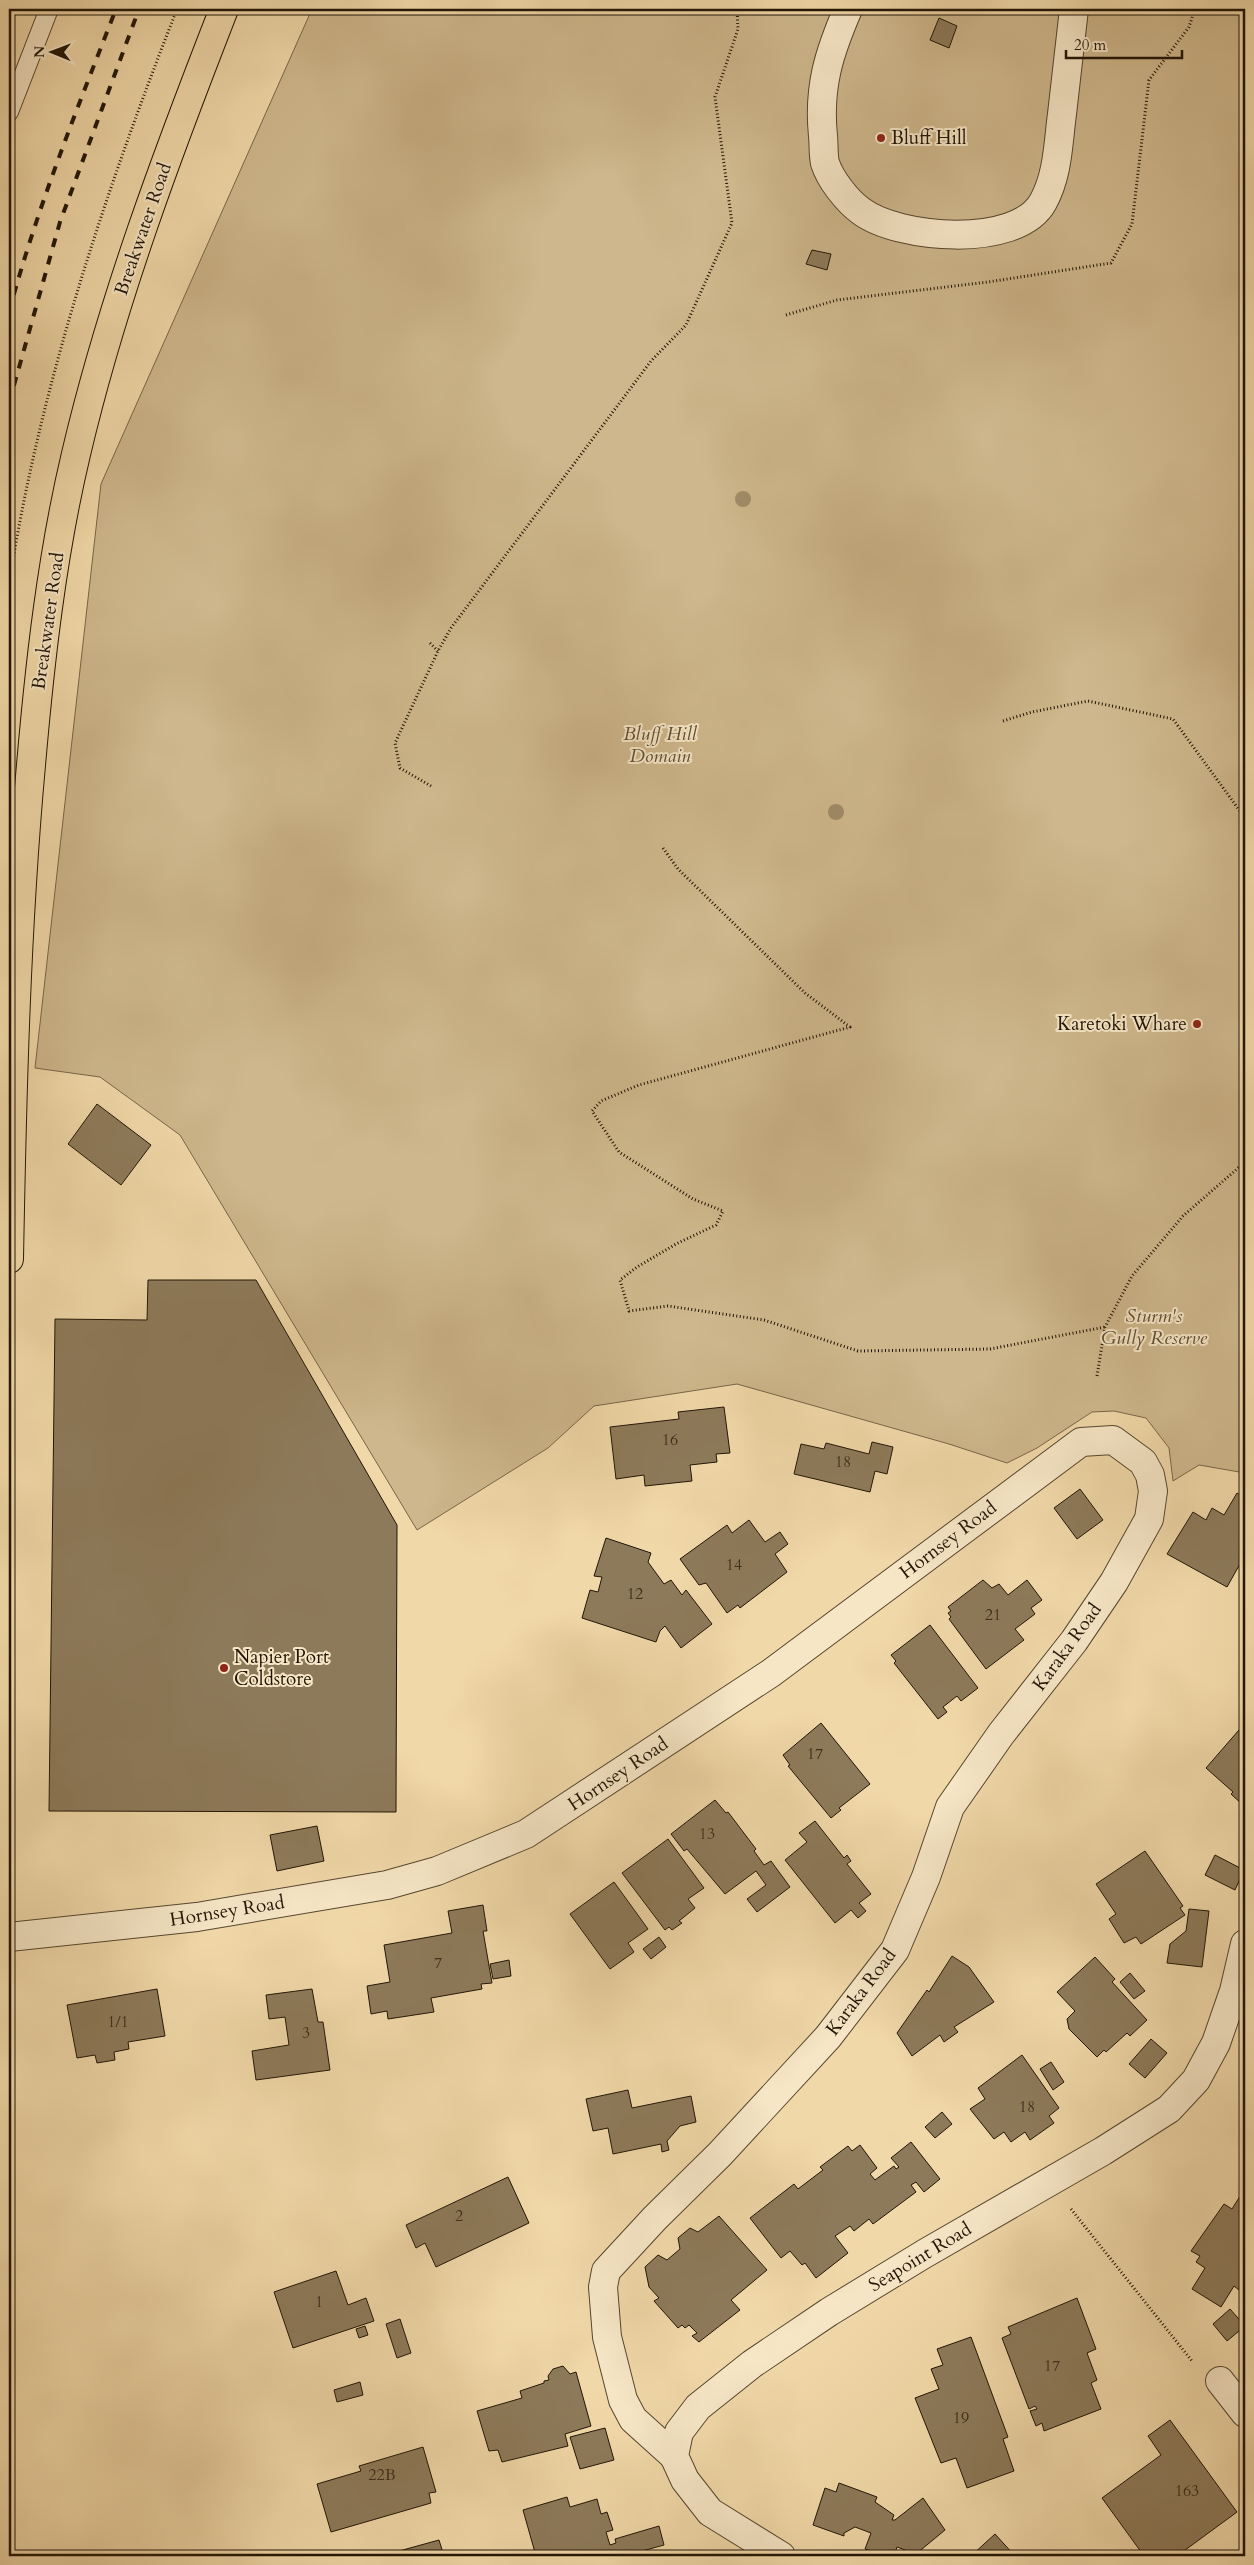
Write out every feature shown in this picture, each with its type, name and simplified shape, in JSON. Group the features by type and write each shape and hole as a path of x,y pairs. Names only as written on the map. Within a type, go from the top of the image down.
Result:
{"highway":[{"name":"Breakwater Road","path":"9,1259 12,1056 23,854 36,702 53,576 76,456 104,345 147,210 224,9"}],"street":[{"path":"848,9 829,52 823,82 821,114 826,163 841,190 861,211 882,222 903,228 962,235 992,232 1021,222 1042,204 1054,176 1074,9"},
{"name":"Hornsey Road","path":"9,1937 197,1917 387,1885 437,1871 489,1851 526,1834 547,1821 771,1673 1081,1442 1113,1440 1142,1462"},
{"name":"Karaka Road","path":"674,2456 633,2419 623,2400 607,2337 603,2287 606,2271 655,2218 720,2154 828,2037 895,1950 926,1877 950,1807 1001,1734 1074,1641 1114,1582 1149,1519 1153,1491 1150,1475 1142,1462"},
{"name":"Seapoint Road","path":"674,2456 679,2432 698,2407 752,2364 829,2312 1050,2182 1169,2109 1196,2080 1216,2043 1234,1991 1245,1944"},
{"path":"1220,2381 1245,2413"},
{"path":"674,2456 686,2480 710,2512 781,2556"}],"lane":[{"path":"9,112 49,9"}],"path":[{"path":"431,786 400,768 395,744 438,651 451,628 651,361 686,325 732,223 715,97 738,29 737,9"},
{"path":"786,315 837,300 998,281 1111,262 1132,224 1149,80 1189,27 1194,9"},
{"path":"430,643 438,651"},
{"path":"1003,722 1032,712 1088,701 1173,719 1245,818"},
{"path":"663,848 678,869 805,993 850,1027 639,1085 601,1100 592,1111 619,1152 693,1199 723,1211 716,1225 676,1244 637,1267 620,1280 629,1311 668,1306 764,1320 858,1351 990,1348 1105,1328"},
{"path":"1098,1376 1105,1328 1132,1276 1183,1216 1245,1162"},
{"path":"1050,2182 1192,2361"}],"green space":[{"name":"Bluff Hill Domain","path":"312,9 1245,9 1245,1473 1199,1465 1173,1481 1169,1448 1146,1418 1114,1411 1092,1412 1037,1448 1007,1463 949,1444 737,1384 594,1406 548,1448 417,1530 180,1135 100,1077 35,1068 101,484"}],"building":[{"path":"939,18 957,26 949,48 930,40"},
{"path":"812,250 831,254 827,270 806,264"},
{"path":"97,1104 151,1145 121,1185 68,1144"},
{"name":"Napier Port Coldstore","path":"148,1280 256,1280 397,1525 396,1812 49,1811 55,1319 147,1320"},
{"path":"724,1407 730,1453 716,1454 717,1462 690,1465 692,1481 645,1486 644,1475 616,1479 610,1427 679,1419 678,1412"},
{"path":"872,1442 893,1447 887,1474 875,1471 870,1492 794,1474 801,1444 824,1449 826,1443 869,1454"},
{"path":"1080,1489 1103,1520 1077,1539 1054,1508"},
{"path":"1237,1493 1245,1498 1245,1555 1227,1587 1167,1554 1193,1512 1206,1520 1212,1508 1224,1515"},
{"path":"749,1520 765,1542 780,1532 788,1544 775,1554 787,1572 740,1608 738,1605 727,1613 706,1583 699,1585 680,1559 727,1525 732,1533"},
{"path":"606,1538 651,1553 648,1562 664,1584 671,1580 682,1595 686,1590 712,1624 681,1648 665,1626 660,1631 656,1642 582,1618 590,1590 598,1592 602,1577 594,1576"},
{"path":"983,1580 992,1588 999,1584 1008,1595 1027,1580 1042,1600 1031,1608 1035,1614 1015,1629 1024,1640 986,1669 949,1619 951,1617 948,1613 951,1611 948,1607"},
{"path":"930,1625 978,1688 961,1701 957,1696 943,1707 947,1712 938,1719 894,1663 896,1661 891,1655"},
{"path":"821,1723 870,1784 839,1808 841,1810 831,1818 788,1766 790,1765 783,1755"},
{"path":"1245,1723 1245,1807 1231,1794 1233,1792 1206,1768"},
{"path":"715,1800 726,1813 728,1812 756,1849 754,1851 764,1865 771,1861 790,1887 757,1912 747,1899 766,1885 756,1871 725,1894 687,1849 684,1851 671,1834"},
{"path":"815,1821 844,1858 847,1855 851,1861 847,1864 871,1894 859,1903 866,1911 858,1918 851,1910 835,1923 785,1860 807,1842 799,1833"},
{"path":"317,1826 324,1861 277,1871 270,1835"},
{"path":"668,1839 704,1888 688,1899 695,1908 679,1921 682,1923 672,1930 669,1927 665,1930 622,1873"},
{"path":"1145,1851 1183,1906 1180,1908 1185,1915 1141,1944 1136,1937 1124,1943 1109,1919 1116,1914 1096,1884"},
{"path":"1215,1855 1244,1870 1235,1890 1205,1875"},
{"path":"614,1882 648,1929 628,1943 634,1952 610,1969 570,1914"},
{"path":"483,1905 487,1931 483,1931 492,1983 481,1984 482,1989 431,1998 434,2012 388,2019 387,2011 371,2014 367,1986 390,1982 384,1945 452,1933 448,1911"},
{"path":"1189,1909 1209,1911 1202,1967 1167,1963 1170,1944 1186,1931"},
{"path":"659,1937 666,1947 651,1959 643,1949"},
{"path":"952,1956 969,1967 994,2002 954,2027 958,2032 944,2042 940,2035 912,2056 897,2033 927,1990 929,1992"},
{"path":"1095,1957 1115,1979 1112,1982 1147,2020 1130,2036 1127,2033 1106,2052 1104,2050 1097,2057 1069,2029 1067,2019 1075,2011 1057,1992"},
{"path":"509,1960 511,1976 493,1979 490,1964"},
{"path":"1130,1973 1145,1991 1134,1999 1120,1982"},
{"path":"157,1989 165,2036 128,2042 129,2049 114,2052 115,2060 97,2063 95,2055 77,2058 67,2005"},
{"path":"312,1989 318,2022 323,2022 330,2070 256,2080 252,2051 289,2045 285,2017 269,2019 266,1995"},
{"path":"1151,2039 1167,2053 1145,2078 1129,2064"},
{"path":"1022,2055 1059,2108 1049,2116 1054,2123 1030,2140 1025,2132 1011,2142 1004,2132 994,2139 970,2109 985,2099 978,2088"},
{"path":"1051,2062 1064,2082 1053,2090 1040,2069"},
{"path":"628,2090 632,2108 691,2096 696,2122 680,2126 667,2141 669,2150 662,2152 661,2144 613,2154 608,2128 593,2131 586,2099"},
{"path":"942,2112 952,2124 935,2138 925,2127"},
{"path":"911,2142 940,2179 924,2192 916,2182 911,2185 916,2192 873,2224 869,2219 854,2231 850,2226 835,2236 848,2253 816,2278 805,2263 802,2265 790,2251 781,2258 750,2218 794,2184 798,2189 823,2170 820,2167 848,2146 852,2151 860,2145 877,2168 870,2174 875,2180 894,2166 896,2169 899,2167 891,2158"},
{"path":"508,2177 529,2223 436,2267 425,2243 416,2248 406,2225"},
{"path":"1245,2188 1245,2281 1239,2290 1234,2286 1221,2307 1192,2289 1205,2268 1196,2262 1200,2256 1191,2251 1224,2204 1232,2209"},
{"path":"719,2216 767,2270 731,2300 740,2310 699,2342 692,2336 697,2333 689,2325 685,2328 682,2325 678,2328 654,2301 659,2298 649,2287 645,2267 658,2255 667,2260 680,2249 678,2238 690,2228 698,2232"},
{"path":"336,2271 348,2305 366,2298 374,2321 293,2348 274,2292"},
{"path":"1077,2298 1096,2349 1087,2353 1097,2380 1091,2383 1101,2409 1044,2431 1042,2423 1036,2426 1030,2411 1037,2409 1035,2406 1029,2409 1002,2338 1011,2334 1008,2327"},
{"path":"1230,2309 1245,2326 1227,2341 1213,2324"},
{"path":"400,2319 411,2353 397,2358 386,2324"},
{"path":"365,2326 368,2335 359,2338 356,2329"},
{"path":"971,2337 1008,2437 1003,2439 1014,2471 967,2488 956,2458 941,2463 915,2398 939,2389 931,2369 943,2365 937,2349"},
{"path":"563,2366 570,2374 576,2372 591,2426 565,2434 568,2446 502,2462 498,2450 489,2451 477,2411 522,2398 520,2391 544,2383 544,2381 549,2380 548,2376 553,2369"},
{"path":"360,2382 363,2395 337,2402 334,2390"},
{"path":"1170,2420 1237,2512 1177,2556 1144,2556 1102,2498 1161,2455 1148,2436"},
{"path":"605,2428 614,2460 580,2469 570,2437"},
{"path":"423,2447 436,2492 429,2493 431,2503 331,2532 317,2484 361,2471 359,2466"},
{"path":"839,2483 877,2497 875,2502 894,2515 892,2520 895,2520 923,2498 945,2530 916,2554 897,2547 894,2556 885,2556 865,2549 871,2533 855,2527 844,2533 844,2536 813,2525 825,2488 836,2492"},
{"path":"567,2497 570,2507 597,2499 601,2514 607,2512 613,2530 606,2532 610,2545 616,2543 615,2539 659,2526 664,2545 624,2556 536,2556 523,2510"},
{"path":"995,2534 1015,2556 971,2556"},
{"path":"439,2540 444,2556 381,2556"}],"railway":[{"path":"9,312 45,197 72,121 116,9"},
{"path":"9,403 60,222 139,9"}],"place":[{"name":"Bluff Hill","path":"881,138"},
{"name":"Karetoki Whare","path":"1197,1024"},
{"name":"Napier Port Coldstore","path":"224,1668"}],"park label":[{"name":"Sturm's Gully Reserve","path":"1154,1327"}]}
